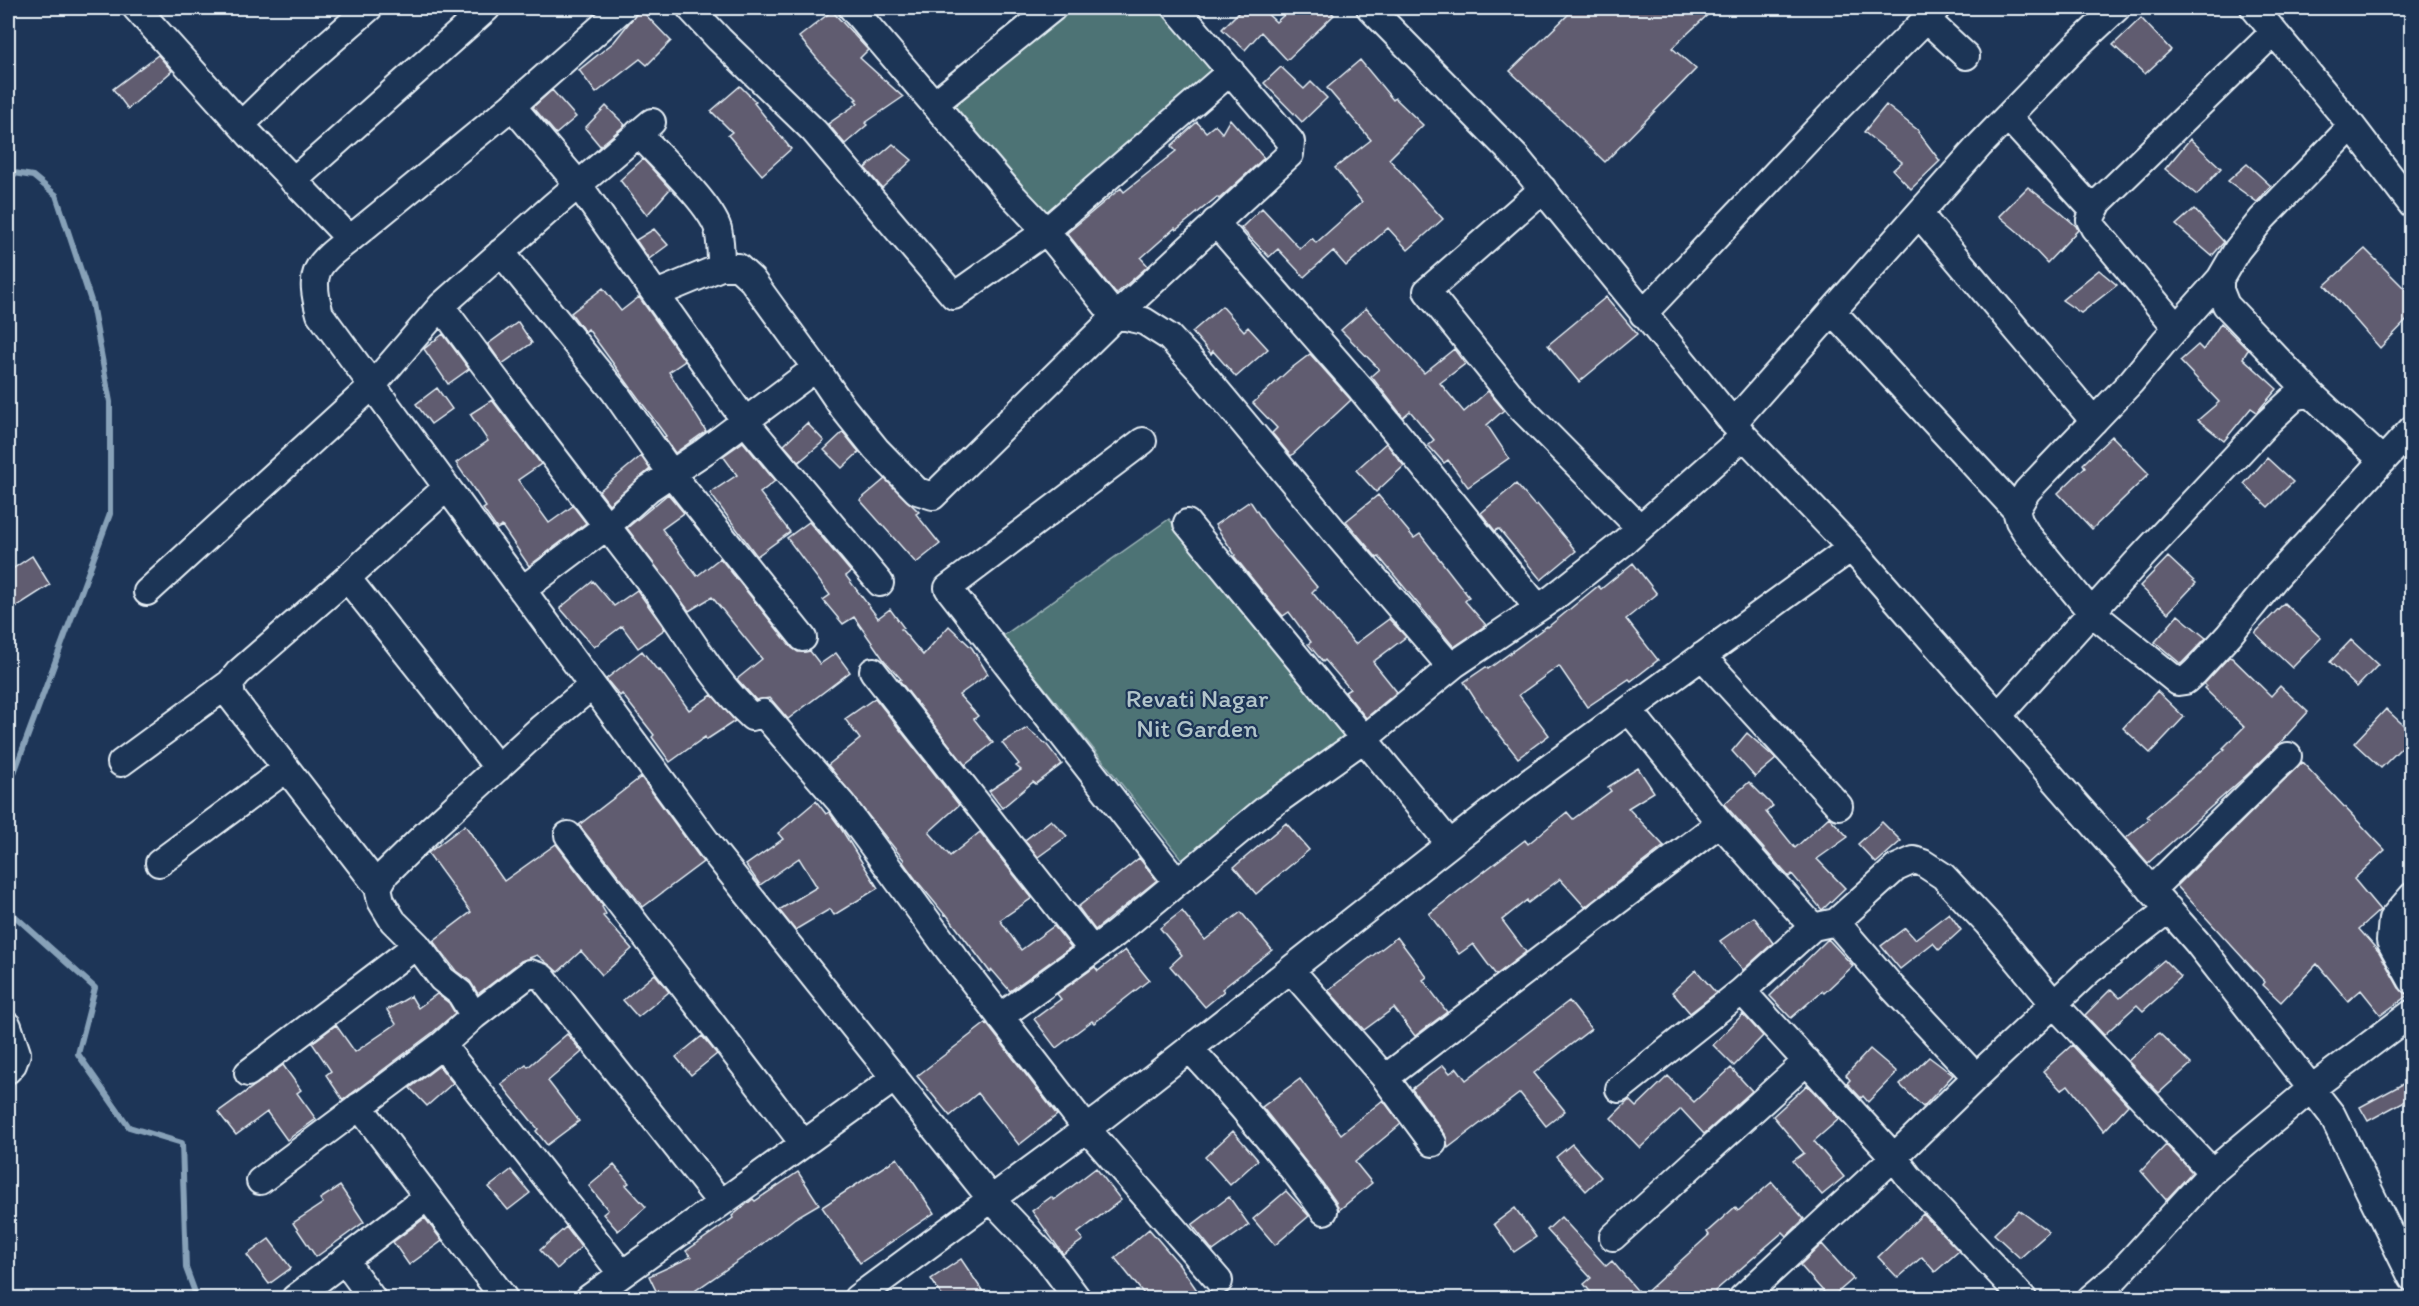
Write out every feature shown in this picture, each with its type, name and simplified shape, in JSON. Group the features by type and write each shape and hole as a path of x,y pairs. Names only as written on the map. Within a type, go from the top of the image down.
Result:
{"street":[{"path":"136,8 293,181 351,239"},
{"path":"241,125 291,76 369,8"},
{"path":"293,181 487,8"},
{"path":"623,8 512,106 335,251 316,271 313,289 320,314 715,853 991,1199 1048,1259 1077,1299"},
{"path":"690,8 814,131 954,296 1046,231 1231,71"},
{"path":"934,104 1053,8"},
{"path":"656,294 721,267 738,267 752,280 843,408 876,449 916,491 933,496 1117,315 1290,154 1291,142 1176,8"},
{"path":"1000,1017 1092,950 1267,808 1365,738 1451,666 1538,608 1640,528 1738,430 1832,311 1979,146 2073,49 2117,8"},
{"path":"2254,8 2352,126 2412,205"},
{"path":"1378,10 1517,158 1738,430 1851,548 2197,942 2332,1115 2412,1278"},
{"path":"862,11 934,104 1046,231 1113,314 1143,321 1169,337 1198,368 1339,537 1451,666"},
{"path":"1643,314 1833,113 1932,13 1966,56"},
{"path":"2177,328 2094,228 2090,220 2099,202 2274,32"},
{"path":"512,106 578,184 745,421 880,583"},
{"path":"2008,117 2094,211"},
{"path":"2016,510 2028,491 2131,382 2220,279 2237,250 2262,219 2352,126"},
{"path":"147,592 372,386 441,306 645,127 706,207 717,227 721,267"},
{"path":"1542,189 1427,291 1522,409 1640,528"},
{"path":"1919,214 2094,421"},
{"path":"1215,222 1361,389 1538,608"},
{"path":"501,252 614,391 671,473 803,638"},
{"path":"2220,279 2220,290 2226,305 2310,393 2383,461"},
{"path":"441,306 541,443 664,602 724,687 752,717 763,713 842,804 1000,1017 1087,1129 1219,1281"},
{"path":"1832,311 2016,510 2019,521 2027,534 2091,612 2178,682 2185,681 2229,635 2275,578 2412,429"},
{"path":"522,590 607,526 648,489 816,368"},
{"path":"1998,716 2091,612 2268,422 2295,397 2310,393"},
{"path":"1143,441 948,588 1177,882"},
{"path":"121,763 230,683 238,673 446,488"},
{"path":"1187,523 1450,844"},
{"path":"857,1299 1087,1129 1520,789 1851,548"},
{"path":"347,578 498,768"},
{"path":"1702,656 1839,806"},
{"path":"873,671 1092,950"},
{"path":"230,683 232,698 378,887 381,901 393,921 417,945 442,979 460,993 474,1016"},
{"path":"378,887 386,873 401,858 541,728 592,686"},
{"path":"1629,710 1720,823 1891,987 1976,1077"},
{"path":"2151,890 2288,756"},
{"path":"159,863 286,769"},
{"path":"1384,1078 1720,823"},
{"path":"568,835 803,1143"},
{"path":"1619,1089 1896,868 1914,860 1923,862 1943,876 1987,923 2055,1005 2212,1172"},
{"path":"2412,896 2392,919 2390,940 2412,981"},
{"path":"1742,1299 2089,972 2169,909"},
{"path":"248,1073 417,945"},
{"path":"1291,969 1384,1078 1432,1143"},
{"path":"260,1181 442,1045 474,1016 530,973 542,976 721,1203"},
{"path":"1742,991 1894,1157 1909,1178 2023,1299"},
{"path":"2091,1299 2117,1276 2212,1172 2312,1088 2412,1013"},
{"path":"8,1026 17,1053 8,1070"},
{"path":"442,1045 622,1274"},
{"path":"1190,1049 1233,1095 1286,1158 1324,1211"},
{"path":"1613,1237 1807,1061"},
{"path":"589,1299 895,1078"},
{"path":"359,1106 504,1299"},
{"path":"295,1299 427,1197"},
{"path":"345,1261 372,1299"}],"green space":[{"path":"1072,8 1160,8 1214,74 1048,215 955,106"},
{"name":"Revati Nagar Nit Garden","path":"1169,519 1351,735 1183,861 1003,636"}],"building":[{"path":"1243,8 1261,8 1276,22 1292,8 1327,8 1334,15 1287,60 1261,32 1245,50 1222,29"},
{"path":"1575,8 1715,8 1672,48 1696,69 1605,162 1510,71"},
{"path":"640,9 671,41 647,65 640,59 596,93 579,70 614,42"},
{"path":"832,11 868,50 860,58 903,97 865,123 867,125 845,144 828,124 858,103 855,100 857,99 799,37"},
{"path":"2141,18 2171,50 2145,74 2113,45"},
{"path":"158,55 172,71 128,109 113,89"},
{"path":"1360,60 1393,100 1395,98 1423,125 1389,159 1443,219 1408,250 1388,228 1346,266 1333,251 1304,277 1278,249 1269,257 1241,228 1262,208 1300,249 1312,238 1316,243 1362,202 1335,168 1371,140 1327,88"},
{"path":"1281,67 1304,89 1311,82 1327,98 1302,122 1264,83"},
{"path":"740,86 756,102 754,103 791,149 762,175 728,135 732,132 711,111"},
{"path":"552,90 576,117 556,134 533,107"},
{"path":"1886,105 1919,131 1940,161 1911,189 1893,170 1902,162 1864,132"},
{"path":"606,106 625,125 600,146 585,128"},
{"path":"1230,119 1264,158 1219,199 1217,197 1176,230 1175,228 1141,258 1148,266 1116,294 1067,233 1121,188 1124,192 1176,151 1171,146 1197,122 1206,132 1215,125 1222,133"},
{"path":"2190,139 2221,168 2197,195 2165,169"},
{"path":"893,144 912,160 882,188 865,168"},
{"path":"643,159 670,189 647,215 620,180"},
{"path":"2247,164 2271,186 2257,202 2228,181"},
{"path":"2028,187 2059,211 2078,230 2047,263 2018,232 1999,216"},
{"path":"2194,209 2224,242 2212,256 2176,225"},
{"path":"654,229 668,245 649,259 636,240"},
{"path":"2365,249 2412,296 2412,315 2380,348 2325,285"},
{"path":"2099,270 2117,285 2081,313 2062,300"},
{"path":"603,288 621,311 639,297 685,361 669,372 706,431 675,453 664,437 666,436 588,329 585,332 571,313"},
{"path":"1606,297 1637,334 1579,382 1548,345"},
{"path":"1222,306 1244,331 1248,327 1268,349 1236,377 1192,332"},
{"path":"1366,308 1424,373 1454,349 1465,364 1440,383 1464,412 1488,391 1504,410 1487,425 1509,458 1468,487 1448,460 1444,463 1428,445 1434,440 1410,411 1403,417 1371,376 1379,369 1341,330"},
{"path":"518,322 532,343 502,364 488,344"},
{"path":"2221,323 2248,350 2243,358 2277,389 2257,412 2251,408 2224,441 2198,420 2219,402 2180,361 2198,345 2203,350"},
{"path":"443,334 469,369 448,384 424,349"},
{"path":"1310,354 1351,400 1291,456 1272,433 1277,428 1253,403"},
{"path":"437,388 452,409 431,424 416,404"},
{"path":"492,400 541,464 518,480 549,523 573,506 586,523 529,566 502,526 497,529 483,509 486,507 456,463 488,441 470,414"},
{"path":"807,423 824,441 799,462 784,445"},
{"path":"843,432 859,452 842,468 824,450"},
{"path":"2112,436 2149,474 2092,529 2058,493"},
{"path":"743,442 775,481 760,493 790,532 757,556 710,493 737,475 723,456"},
{"path":"1386,443 1404,466 1376,492 1356,470"},
{"path":"641,456 650,469 609,504 599,491"},
{"path":"2267,458 2293,482 2268,507 2244,484"},
{"path":"885,479 919,512 916,514 940,544 916,563 860,500"},
{"path":"1516,484 1535,506 1537,504 1576,551 1541,580 1499,529 1495,531 1481,513"},
{"path":"668,494 684,513 662,529 697,576 720,558 792,648 798,652 810,651 820,664 836,653 850,672 788,719 770,698 756,700 737,679 762,659 712,597 689,611 627,528"},
{"path":"1378,495 1414,538 1420,534 1469,597 1465,601 1486,625 1454,647 1346,521"},
{"path":"1250,501 1268,528 1317,587 1312,592 1355,644 1389,619 1406,637 1373,662 1397,692 1366,718 1345,692 1350,689 1308,644 1311,642 1289,612 1283,616 1274,606 1234,556 1215,525"},
{"path":"809,522 851,572 846,576 878,618 890,609 904,628 901,629 923,655 949,626 972,648 988,674 959,695 978,716 974,719 993,743 965,765 854,617 843,624 823,600 830,595 787,538"},
{"path":"32,556 50,585 8,612 8,572"},
{"path":"2168,557 2196,583 2168,613 2140,586"},
{"path":"1633,563 1657,594 1626,619 1658,660 1631,681 1629,679 1587,707 1559,666 1519,695 1549,735 1518,758 1489,721 1464,682 1486,667 1488,669 1548,627 1598,586 1601,589"},
{"path":"593,581 614,606 637,590 665,629 638,648 622,626 594,647 560,608"},
{"path":"2284,603 2321,638 2292,668 2255,633"},
{"path":"2178,615 2206,638 2181,664 2155,642"},
{"path":"2351,640 2378,665 2357,687 2330,662"},
{"path":"642,651 658,671 660,670 689,710 712,695 735,721 706,740 705,737 670,762 652,737 654,735 622,694 620,696 606,679"},
{"path":"2229,657 2271,696 2280,686 2308,712 2248,774 2148,863 2126,838 2149,819 2147,816 2225,749 2223,748 2244,727 2204,688 2206,686 2204,684"},
{"path":"2157,691 2184,717 2150,753 2123,728"},
{"path":"875,698 959,805 929,832 950,856 980,832 1032,898 1000,920 1021,950 1054,926 1071,947 1010,991 992,970 990,972 828,765 860,739 845,719"},
{"path":"2386,709 2412,733 2412,737 2381,768 2354,743"},
{"path":"1027,728 1047,745 1062,764 1036,784 1033,782 1002,808 989,791 1021,770 1016,766 1019,764 1002,743"},
{"path":"1747,733 1776,759 1755,777 1732,751"},
{"path":"2302,762 2385,850 2354,879 2380,910 2359,929 2379,952 2399,988 2408,995 2381,1015 2361,990 2348,1001 2317,964 2281,1002 2263,985 2265,982 2177,886"},
{"path":"1638,768 1654,792 1628,808 1664,846 1585,907 1560,879 1528,903 1527,900 1502,920 1526,952 1496,975 1473,944 1459,954 1429,914 1525,840 1528,844 1567,812 1573,819 1611,791 1608,787"},
{"path":"641,777 703,862 643,907 579,825"},
{"path":"1749,782 1773,806 1766,812 1795,848 1829,817 1848,837 1817,859 1845,888 1822,910 1792,874 1789,877 1724,804"},
{"path":"816,801 826,814 829,812 840,827 878,888 834,915 830,909 795,930 779,910 817,887 799,858 760,885 746,865 783,839 778,833"},
{"path":"1051,820 1067,836 1038,857 1025,840"},
{"path":"1882,822 1901,841 1876,863 1858,844"},
{"path":"1286,823 1309,850 1256,894 1234,867"},
{"path":"465,825 504,881 556,844 603,906 606,914 603,916 632,949 602,975 581,951 558,972 537,955 521,961 478,994 470,981 456,971 433,941 471,912 428,853"},
{"path":"1139,858 1157,880 1095,930 1078,907"},
{"path":"1182,911 1205,940 1241,912 1272,950 1222,989 1224,991 1205,1007 1170,966 1182,955 1160,928"},
{"path":"1949,913 1961,930 1939,950 1933,943 1900,969 1881,946 1905,928 1915,939"},
{"path":"1754,917 1773,943 1743,970 1720,941"},
{"path":"1397,937 1427,977 1423,980 1447,1012 1415,1036 1394,1008 1364,1030 1328,990"},
{"path":"1828,939 1853,966 1824,993 1822,991 1791,1018 1770,996"},
{"path":"1125,950 1149,980 1094,1023 1092,1021 1056,1048 1034,1019 1061,999 1057,994 1095,967 1098,971"},
{"path":"2164,960 2181,977 2143,1011 2137,1005 2104,1035 2085,1015 2111,989 2120,998"},
{"path":"1696,970 1716,993 1690,1013 1672,992"},
{"path":"655,974 669,992 638,1017 623,1000"},
{"path":"437,994 449,1003 455,1013 343,1100 326,1075 331,1071 312,1043 336,1025 355,1052 396,1024 387,1010 411,996 418,1008"},
{"path":"1569,1001 1591,1029 1534,1073 1565,1111 1546,1126 1520,1093 1448,1148 1445,1134 1412,1089 1443,1065 1450,1073 1457,1068 1466,1080"},
{"path":"1743,1014 1763,1036 1734,1066 1713,1045"},
{"path":"986,1023 1057,1115 1019,1145 978,1093 950,1116 917,1076"},
{"path":"2159,1033 2191,1064 2159,1093 2128,1061"},
{"path":"567,1034 582,1052 548,1081 579,1121 547,1145 536,1131 538,1129 501,1084 526,1065 528,1067"},
{"path":"702,1036 717,1054 691,1075 676,1057"},
{"path":"2072,1045 2128,1105 2104,1131 2068,1085 2061,1090 2043,1071"},
{"path":"1870,1049 1897,1072 1868,1102 1847,1083 1850,1080 1846,1075"},
{"path":"1929,1057 1953,1075 1923,1107 1900,1085"},
{"path":"283,1065 301,1090 297,1093 316,1119 287,1140 267,1112 236,1135 218,1112"},
{"path":"439,1066 453,1083 427,1106 410,1088"},
{"path":"1731,1068 1752,1091 1704,1134 1681,1109 1640,1148 1611,1118 1629,1100 1636,1107 1668,1076 1694,1102"},
{"path":"1300,1079 1341,1134 1383,1100 1401,1124 1355,1162 1372,1183 1339,1210 1321,1181 1262,1107"},
{"path":"2412,1079 2412,1097 2368,1121 2360,1107"},
{"path":"1807,1085 1839,1119 1814,1141 1844,1177 1822,1195 1793,1161 1804,1153 1773,1116"},
{"path":"1233,1131 1258,1160 1230,1185 1205,1157"},
{"path":"1572,1144 1601,1177 1586,1191 1556,1157"},
{"path":"2166,1145 2192,1172 2166,1200 2141,1171"},
{"path":"897,1158 934,1213 860,1263 822,1207"},
{"path":"614,1165 629,1183 626,1185 646,1207 618,1231 603,1214 608,1210 589,1186"},
{"path":"1096,1168 1121,1200 1078,1233 1083,1240 1063,1254 1032,1211 1051,1197 1054,1200"},
{"path":"511,1170 530,1193 508,1210 489,1187"},
{"path":"798,1172 819,1204 795,1218 757,1248 683,1299 660,1299 649,1276 691,1257 686,1251 733,1218 732,1216 753,1199 755,1201"},
{"path":"1772,1182 1804,1219 1787,1236 1783,1232 1715,1291 1722,1299 1596,1299 1584,1284 1591,1278 1547,1230 1561,1217 1606,1266 1612,1261 1642,1296 1709,1235 1707,1232 1735,1207 1738,1211"},
{"path":"340,1186 364,1222 316,1257 293,1223 323,1203 320,1199"},
{"path":"1286,1191 1309,1216 1275,1245 1253,1219"},
{"path":"1229,1197 1249,1225 1213,1251 1192,1225"},
{"path":"1515,1208 1536,1237 1514,1252 1494,1224"},
{"path":"2019,1210 2049,1232 2020,1258 1994,1234"},
{"path":"1923,1214 1959,1251 1935,1272 1922,1257 1898,1278 1878,1257"},
{"path":"425,1218 442,1241 409,1265 393,1242"},
{"path":"566,1227 581,1247 557,1269 540,1250"},
{"path":"1149,1229 1179,1264 1203,1299 1148,1299 1115,1258"},
{"path":"269,1239 291,1268 269,1284 247,1255"},
{"path":"1822,1244 1853,1279 1830,1299 1800,1265"},
{"path":"961,1259 988,1299 944,1299 931,1279"}],"waterway":[{"path":"8,172 33,176 56,195 92,304 110,402 110,514 8,789"},
{"path":"8,910 95,988 78,1054 129,1127 182,1143 186,1268 197,1298"}]}
